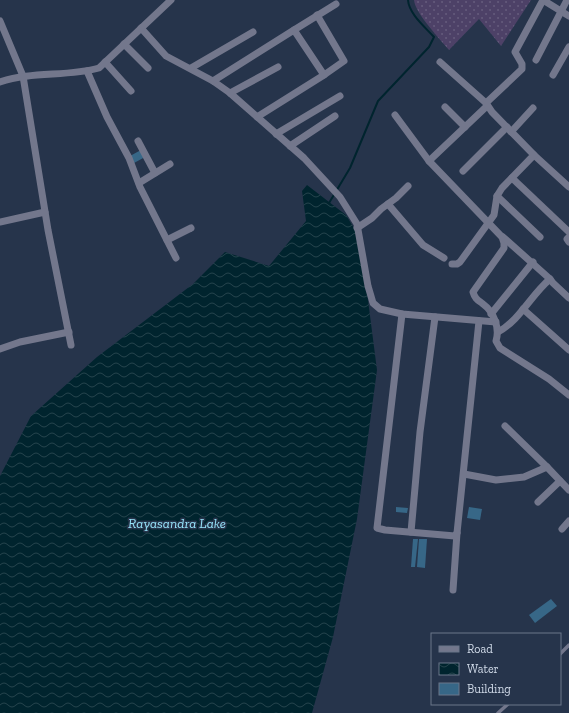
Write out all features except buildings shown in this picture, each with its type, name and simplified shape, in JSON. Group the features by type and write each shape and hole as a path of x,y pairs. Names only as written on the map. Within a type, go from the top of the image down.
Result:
{"street":[{"path":"0,82 23,76 87,71 99,68 170,0"},
{"path":"429,162 522,69 522,64 515,52 543,0 569,16"},
{"path":"536,60 567,0"},
{"path":"213,81 336,4"},
{"path":"257,117 344,61 317,15"},
{"path":"0,21 23,76 45,212 71,345"},
{"path":"141,28 166,56 191,68 230,93 304,158 340,197 357,224 373,303 380,309 402,314 496,322"},
{"path":"294,30 324,74"},
{"path":"191,68 253,32"},
{"path":"124,44 148,68"},
{"path":"553,75 569,47"},
{"path":"105,62 131,91"},
{"path":"440,62 486,105 534,155 569,187"},
{"path":"230,93 278,67"},
{"path":"87,71 107,117 176,258"},
{"path":"276,134 340,96"},
{"path":"445,107 465,127"},
{"path":"463,171 533,108"},
{"path":"394,115 429,162 502,237 533,262 569,298"},
{"path":"290,146 335,116"},
{"path":"138,141 155,173"},
{"path":"452,264 457,264 460,262 489,223 494,215 497,196 502,188 534,155"},
{"path":"139,183 170,164"},
{"path":"512,178 569,232"},
{"path":"357,228 372,218 408,186"},
{"path":"497,196 540,236"},
{"path":"388,204 423,245 444,258"},
{"path":"0,222 45,212"},
{"path":"167,240 191,228"},
{"path":"502,237 504,248 473,292 476,299 485,304 496,322 498,332 496,341 500,348 549,379 569,394"},
{"path":"569,237 567,239 569,242"},
{"path":"491,314 533,262"},
{"path":"498,332 513,322 550,279"},
{"path":"523,309 569,350"},
{"path":"402,314 377,528 455,536 457,533"},
{"path":"411,532 420,432 435,317"},
{"path":"453,590 457,533 479,321"},
{"path":"0,348 20,342 69,332"},
{"path":"505,426 569,490"},
{"path":"464,474 496,480 524,477 547,467"},
{"path":"538,502 560,481"},
{"path":"562,528 569,521"}],"lane":[{"path":"561,653 569,645"},
{"path":"498,713 507,705"}],"shaded area":[{"path":"414,0 531,0 501,46 479,19 449,50 423,19 415,5"}],"water":[{"name":"Rayasandra Lake","path":"307,185 346,215 360,238 377,370 357,519 333,637 312,713 0,713 0,476 31,416 97,357 193,284 225,252 269,266 306,221 302,191"}],"waterway":[{"path":"329,203 350,168 378,101 429,47 434,37 414,15 408,0"}]}
